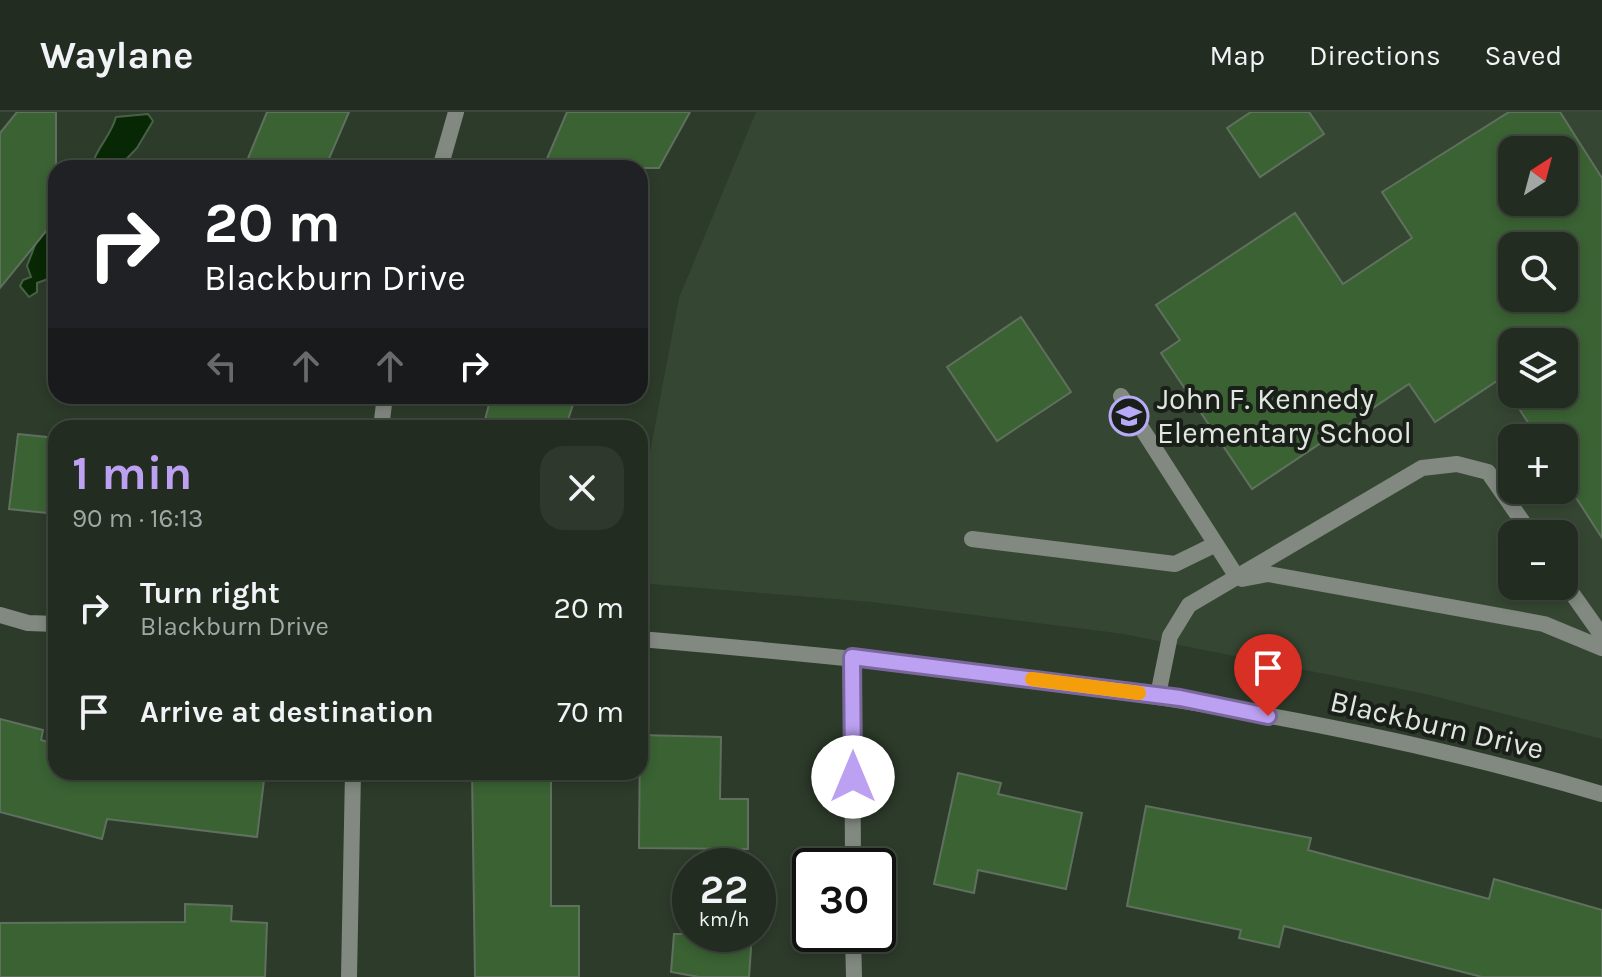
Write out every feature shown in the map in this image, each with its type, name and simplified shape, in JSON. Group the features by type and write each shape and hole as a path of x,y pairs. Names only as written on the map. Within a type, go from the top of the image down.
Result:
{"street":[{"path":"442,160 456,112"},
{"path":"1121,396 1216,544 1232,580"},
{"path":"1158,695 1170,636 1189,605 1422,468 1457,464 1488,472 1521,520"},
{"path":"972,539 1175,564 1216,544"},
{"path":"1232,580 1268,574 1544,624 1602,648"},
{"path":"1577,600 1602,636"},
{"path":"0,615 28,623 48,624"},
{"name":"Blackburn Drive","path":"648,640 852,657 1158,695 1504,765 1602,794"},
{"path":"852,657 853,848"},
{"path":"349,977 353,780"},
{"path":"853,952 854,977"}],"shaded area":[{"name":"John F. Kennedy Elementary School","path":"756,112 1602,112 1602,739 1426,694 1124,634 872,602 648,584 648,463 679,298"},
{"path":"148,114 153,121 137,148 126,160 94,160 111,130 116,117"},
{"path":"40,232 48,232 48,279 37,283 37,292 29,297 20,286 23,280 31,277 27,266"}],"building":[{"path":"17,112 56,112 56,160 48,160 48,229 0,288 0,133"},
{"path":"267,112 349,112 328,160 247,160"},
{"path":"567,112 690,112 659,168 648,168 648,160 546,160"},
{"path":"1251,112 1309,112 1324,134 1260,177 1227,128"},
{"path":"1509,112 1560,112 1575,136 1498,136 1498,216 1578,216 1578,140 1602,178 1602,538 1578,501 1578,424 1529,424 1519,408 1578,408 1578,328 1498,328 1498,380 1435,422 1409,384 1252,489 1161,353 1180,340 1156,305 1295,213 1343,284 1412,238 1382,192"},
{"path":"1021,317 1071,392 997,441 947,367"},
{"path":"489,404 573,404 568,420 485,420"},
{"path":"18,434 48,437 48,513 9,509"},
{"path":"0,719 43,730 41,740 48,742 48,780 264,780 257,837 107,819 102,839 0,812"},
{"path":"648,735 721,737 720,799 748,799 748,848 639,848 640,780 648,780"},
{"path":"958,773 1001,783 998,794 1082,813 1066,889 978,870 974,893 934,884"},
{"path":"472,780 551,780 551,906 579,906 579,977 475,977"},
{"path":"1146,806 1311,838 1308,850 1489,899 1494,879 1602,910 1602,977 1482,977 1284,926 1279,947 1239,938 1241,930 1127,906"},
{"path":"185,904 232,906 231,921 267,923 265,977 0,977 0,923 185,922"},
{"path":"673,952 751,952 749,977 699,977 671,972"}],"slow traffic":[{"path":"1032,679 1139,693"}],"place":[{"name":"John F. Kennedy Elementary School","path":"1129,416"}],"route":[{"path":"853,777 852,657 1180,698 1268,716"}]}
